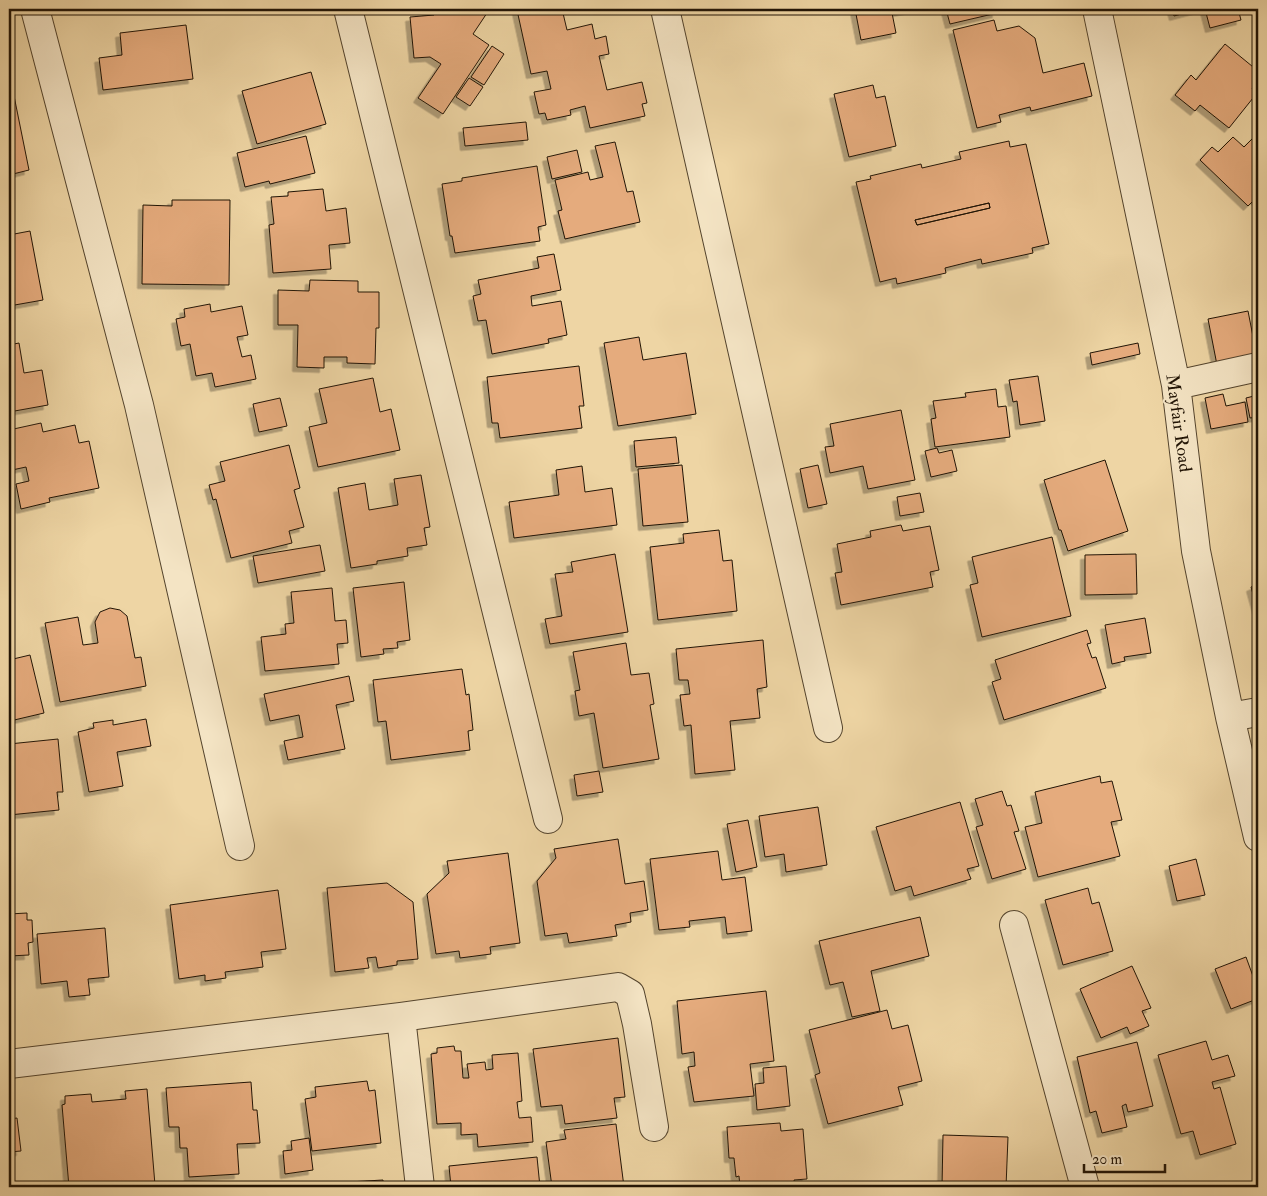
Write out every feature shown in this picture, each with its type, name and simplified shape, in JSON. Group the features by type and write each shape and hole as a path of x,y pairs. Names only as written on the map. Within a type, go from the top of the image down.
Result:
{"street":[{"path":"35,9 139,405 240,846"},
{"path":"348,9 548,819"},
{"path":"665,9 828,728"},
{"name":"Mayfair Road","path":"1097,9 1176,385 1196,551 1230,717 1258,837"},
{"path":"1176,385 1258,367"},
{"path":"1230,717 1258,712"},
{"path":"1014,925 1085,1187"},
{"path":"9,1064 401,1017 618,987 630,994 638,1024 654,1127"},
{"path":"401,1017 420,1187"}],"building":[{"path":"425,9 480,9 487,13 473,34 489,45 443,114 418,98 441,64 430,57 414,58 410,17 434,15"},
{"path":"541,9 542,12 562,9 567,30 592,24 595,39 606,36 609,54 599,56 607,90 642,82 647,103 642,104 645,116 590,128 585,106 570,110 571,115 547,120 545,113 539,114 534,92 551,89 547,71 531,74 517,10"},
{"path":"855,9 912,9 892,13 896,33 861,40"},
{"path":"946,9 996,9 997,13 950,24"},
{"path":"1172,9 1200,9 1174,16"},
{"path":"1205,9 1238,9 1241,20 1210,28"},
{"path":"994,20 997,31 1019,26 1035,38 1043,73 1084,63 1092,96 1031,111 1030,107 999,115 1001,122 977,128 953,30"},
{"path":"186,25 193,79 103,90 99,58 122,55 120,33"},
{"path":"1225,44 1258,71 1258,80 1252,89 1257,93 1229,128 1200,105 1195,111 1175,95 1191,75 1196,80"},
{"path":"492,46 504,54 484,85 471,77"},
{"path":"311,72 326,124 257,144 242,91"},
{"path":"469,78 483,87 470,106 456,97"},
{"path":"9,81 11,81 29,170 9,175"},
{"path":"873,85 876,98 885,96 896,146 849,157 834,94"},
{"path":"526,122 528,140 465,146 463,128"},
{"path":"1258,133 1258,202 1255,199 1248,206 1200,160 1212,147 1218,152 1233,137 1244,147"},
{"path":"306,136 315,173 270,184 269,181 245,187 237,153"},
{"path":"1009,141 1010,147 1026,144 1049,244 1032,248 1033,253 982,264 981,259 945,268 946,273 897,284 896,278 880,282 856,182 871,179 870,176 921,164 922,168 961,159 959,152","holes":["989,203 990,208 917,225 915,220"]},
{"path":"615,142 627,192 633,191 640,222 565,239 558,211 562,210 555,180 588,172 590,180 603,177 595,146"},
{"path":"577,150 582,172 552,179 547,157"},
{"path":"537,166 546,225 538,227 540,241 455,253 452,236 450,236 442,184 462,181 462,178"},
{"path":"323,189 326,211 346,208 350,243 329,245 331,269 273,273 269,225 274,224 271,197 288,196 288,192"},
{"path":"172,200 230,200 229,285 142,284 143,205 172,206"},
{"path":"989,203 990,208 917,225 915,220"},
{"path":"30,231 43,300 9,306 9,235"},
{"path":"554,254 561,290 531,296 532,306 561,301 567,335 548,339 549,343 492,354 486,320 478,321 473,296 481,294 478,280 539,268 537,257"},
{"path":"310,280 358,281 358,292 379,292 379,328 376,328 375,364 347,363 347,357 324,357 324,368 297,367 298,325 278,325 278,290 309,291"},
{"path":"210,304 211,312 242,306 248,335 237,337 242,357 251,355 256,379 215,387 212,373 196,376 190,344 181,346 176,319 185,317 184,309"},
{"path":"1248,311 1257,357 1217,365 1208,319"},
{"path":"639,337 643,360 686,353 696,414 618,426 604,343"},
{"path":"19,343 24,373 42,370 48,405 9,412 9,345"},
{"path":"1138,343 1140,354 1092,365 1090,353"},
{"path":"579,366 584,406 579,406 582,428 500,438 498,423 492,423 487,377"},
{"path":"1038,376 1045,421 1020,425 1017,401 1013,402 1009,380"},
{"path":"373,378 380,412 391,409 400,450 318,467 309,427 327,423 319,389"},
{"path":"996,389 998,407 1006,406 1010,437 935,447 931,419 936,418 933,401 966,397 965,393"},
{"path":"1223,394 1226,406 1245,402 1248,422 1211,429 1205,398"},
{"path":"1258,395 1258,417 1250,418 1246,398"},
{"path":"280,398 287,426 259,432 253,404"},
{"path":"901,410 915,480 868,489 863,466 830,473 825,447 834,446 830,424"},
{"path":"41,423 43,432 75,425 79,443 89,441 99,488 49,498 50,502 21,509 16,484 29,481 26,467 12,470 9,455 9,430"},
{"path":"676,437 679,463 636,467 634,441"},
{"path":"289,445 300,488 294,490 304,527 289,531 292,543 231,558 216,499 213,500 209,485 225,481 220,462"},
{"path":"937,448 939,453 952,450 957,471 931,477 925,451"},
{"path":"1105,460 1128,531 1068,551 1061,530 1059,530 1044,480"},
{"path":"682,465 688,522 643,526 638,469"},
{"path":"818,465 827,504 808,508 800,469"},
{"path":"582,466 585,492 612,488 617,525 514,538 509,502 559,495 556,470"},
{"path":"421,475 430,527 424,528 427,545 407,548 408,556 351,568 338,488 365,483 369,510 398,505 394,479"},
{"path":"920,493 924,512 900,516 897,497"},
{"path":"901,525 903,531 930,526 939,570 930,572 933,587 841,605 835,573 842,572 837,544 871,537 870,531"},
{"path":"719,530 723,561 732,560 737,611 658,620 650,547 684,543 683,534"},
{"path":"1052,537 1071,616 982,637 970,585 978,583 972,557"},
{"path":"9,544 11,544 14,563 9,564"},
{"path":"320,545 325,571 258,583 253,556"},
{"path":"615,554 628,632 550,644 545,619 562,616 555,574 573,572 571,562"},
{"path":"1136,554 1137,594 1085,595 1085,555"},
{"path":"9,573 14,615 9,616"},
{"path":"404,582 410,640 397,642 398,648 383,649 384,654 361,657 353,588"},
{"path":"1258,584 1258,612 1251,587"},
{"path":"332,588 335,621 346,620 348,643 337,644 339,664 265,671 261,637 286,634 285,624 294,623 291,592"},
{"path":"110,608 120,610 127,616 135,658 141,657 146,686 60,702 45,623 78,617 83,645 98,643 95,622 100,612"},
{"path":"1145,618 1151,653 1124,657 1125,661 1112,664 1105,625"},
{"path":"1087,630 1091,643 1087,644 1092,658 1096,657 1106,688 1004,720 992,682 1001,679 995,660"},
{"path":"763,640 767,687 757,689 760,718 730,721 735,770 695,774 691,725 684,726 680,695 690,694 688,680 679,680 676,649"},
{"path":"626,643 631,675 649,673 654,704 650,705 659,759 603,768 594,713 579,716 575,691 580,690 573,652"},
{"path":"30,655 44,713 10,721 9,660"},
{"path":"462,669 466,695 469,694 473,730 468,731 470,750 391,760 386,721 378,722 373,680"},
{"path":"349,676 354,701 336,705 345,749 288,760 284,741 303,737 299,715 270,721 264,694"},
{"path":"146,719 151,746 117,752 123,786 89,792 78,732 94,728 93,723 113,720 113,725"},
{"path":"58,739 63,792 57,792 59,810 9,815 9,744"},
{"path":"1258,742 1258,769 1252,744"},
{"path":"599,771 603,792 577,796 574,775"},
{"path":"1100,776 1101,783 1112,781 1122,820 1111,822 1120,856 1038,877 1025,827 1042,823 1035,792"},
{"path":"1002,791 1007,806 1011,805 1019,831 1014,832 1026,869 992,879 976,827 983,825 975,799"},
{"path":"960,802 979,866 967,869 971,879 914,896 911,886 895,891 876,827"},
{"path":"818,807 827,865 786,872 784,854 765,857 759,816"},
{"path":"748,820 757,867 736,872 727,824"},
{"path":"618,839 625,884 644,881 648,910 630,913 631,922 615,925 617,936 569,943 567,933 545,936 537,881 556,858 554,849"},
{"path":"718,851 722,880 745,877 752,931 727,934 725,917 689,921 690,927 659,930 650,859"},
{"path":"508,853 520,943 490,947 491,954 460,958 459,951 436,954 427,894 449,873 447,861"},
{"path":"1196,859 1205,895 1177,901 1169,866"},
{"path":"387,883 413,902 418,959 397,961 397,965 378,968 376,957 367,958 369,968 335,972 327,888"},
{"path":"1088,888 1092,904 1099,902 1113,951 1063,965 1045,900"},
{"path":"278,890 286,949 261,952 263,967 225,972 226,978 205,981 205,975 179,979 170,905"},
{"path":"27,913 27,920 32,920 33,942 28,943 29,955 9,956 9,914"},
{"path":"920,917 929,956 871,971 880,1011 852,1017 843,982 830,985 819,941"},
{"path":"105,928 109,977 88,979 90,995 69,997 67,981 41,984 37,934"},
{"path":"1246,957 1258,990 1258,993 1255,994 1257,999 1231,1009 1215,969"},
{"path":"1132,966 1151,1008 1142,1011 1149,1026 1130,1034 1127,1027 1101,1038 1080,989"},
{"path":"766,991 774,1061 750,1064 754,1096 694,1102 688,1067 695,1066 694,1052 682,1054 677,1001"},
{"path":"887,1010 892,1029 908,1025 922,1081 898,1087 903,1105 828,1124 815,1075 820,1073 809,1030"},
{"path":"618,1038 625,1097 614,1098 617,1118 565,1124 562,1105 541,1107 533,1049"},
{"path":"1206,1041 1212,1060 1228,1055 1235,1076 1212,1082 1214,1089 1220,1087 1236,1144 1200,1155 1193,1131 1181,1134 1158,1055"},
{"path":"1137,1042 1153,1106 1128,1112 1126,1104 1122,1106 1127,1127 1102,1133 1096,1111 1090,1113 1077,1057"},
{"path":"454,1046 455,1051 461,1051 463,1078 469,1078 467,1064 485,1062 486,1070 493,1069 492,1055 518,1053 522,1101 517,1102 519,1118 531,1117 533,1142 478,1147 477,1134 461,1135 461,1123 437,1124 431,1054 437,1053 437,1048"},
{"path":"786,1066 790,1106 757,1110 755,1084 764,1083 763,1068"},
{"path":"367,1081 369,1091 375,1090 381,1143 312,1151 305,1099 316,1097 315,1087"},
{"path":"251,1082 253,1110 257,1110 260,1143 237,1144 239,1174 189,1177 187,1148 180,1148 179,1127 169,1127 166,1088"},
{"path":"147,1089 155,1185 69,1187 62,1105 65,1104 65,1096 91,1094 92,1102 126,1099 125,1091"},
{"path":"17,1118 21,1151 9,1152 9,1119"},
{"path":"780,1123 781,1131 803,1129 807,1179 794,1180 795,1187 740,1187 739,1176 736,1177 734,1158 729,1158 727,1127"},
{"path":"616,1124 624,1187 552,1187 546,1142 566,1139 564,1130"},
{"path":"943,1135 1008,1137 1006,1187 942,1187"},
{"path":"309,1138 313,1170 285,1174 283,1151 292,1150 291,1141"},
{"path":"537,1157 540,1187 451,1187 449,1166"},
{"path":"383,1180 383,1187 315,1187 314,1184"}]}
